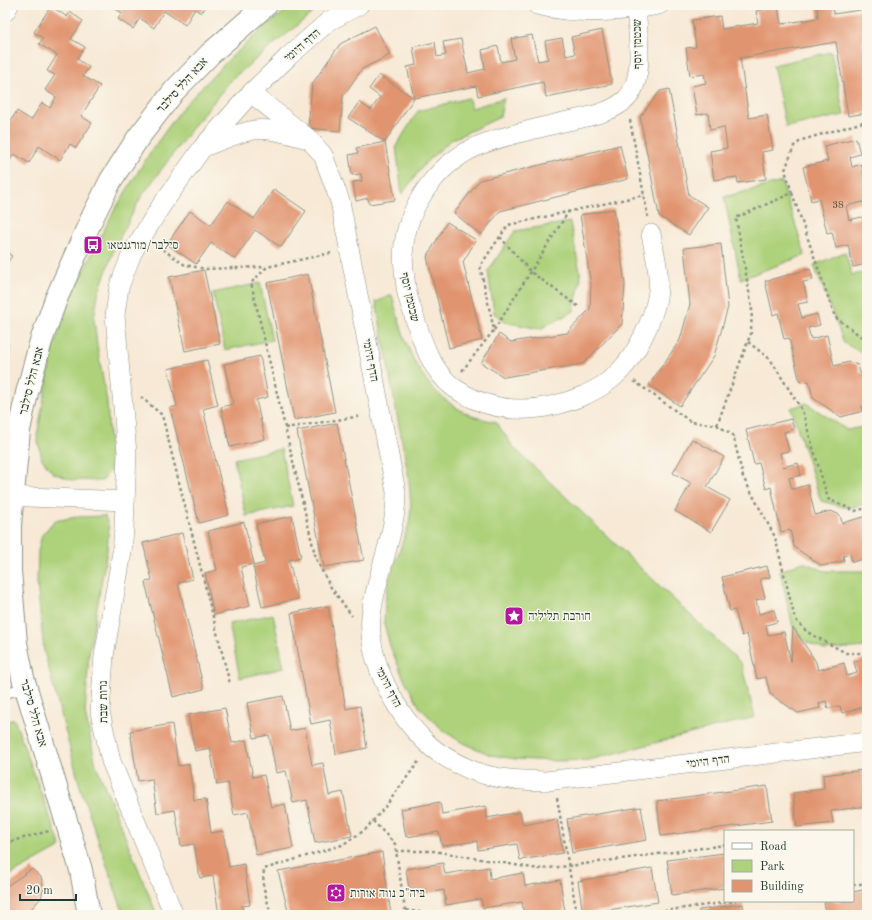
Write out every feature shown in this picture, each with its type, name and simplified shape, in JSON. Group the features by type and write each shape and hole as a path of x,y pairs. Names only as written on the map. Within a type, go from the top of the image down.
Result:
{"street":[{"path":"5,12 9,5"},
{"name":"אבא הלל סילבר","path":"89,915 81,870 26,688 16,643 10,571 9,497 19,430 41,341 56,299 108,186 138,138 175,90 210,54 266,5"},
{"name":"הדף היומי","path":"126,501 127,453 116,315 120,287 132,253 161,206 203,147 251,93 288,57 329,21 359,5"},
{"path":"537,5 558,10 592,13 659,5"},
{"name":"שכטמן יוסף","path":"633,7 639,57 637,75 633,89 626,100 610,110 505,137 480,145 456,158 436,176 420,198 410,222 404,244 403,264 407,291 423,345 436,369 451,385 474,400 501,407 536,409 567,402 601,387 620,371 636,348 651,318 657,296 658,274 651,234"},
{"name":"הדף היומי","path":"251,93 309,139 323,156 340,201 396,492 392,528 376,590 371,617 371,637 374,655 380,673 390,692 405,716 430,746 454,762 492,777 516,780 554,780 867,742"},
{"path":"203,147 234,135 255,130 275,131 309,139"},
{"path":"9,497 126,501"},
{"name":"נרות שבת","path":"126,501 122,552 104,656 100,712 110,761 174,915"},
{"name":"אבא הלל סילבר","path":"74,847 79,888 77,908 74,915"}],"lane":[{"path":"5,693 26,688"}],"path":[{"path":"626,100 651,234"},
{"path":"867,121 802,140 794,146 785,170 835,317 867,341"},
{"path":"717,425 751,333 752,308 736,218 792,193"},
{"path":"494,330 480,266 508,225 644,195"},
{"path":"451,385 494,330 569,211"},
{"path":"143,235 184,265 206,268 266,267 349,249"},
{"path":"500,237 531,272 579,307"},
{"path":"266,267 251,283 316,560 330,586 350,614 371,637"},
{"path":"748,342 770,359 802,410 828,499 855,511 867,508"},
{"path":"620,371 691,422 717,425 733,435 743,477 775,537 795,620 807,632 846,653 867,653"},
{"path":"120,379 162,415 230,684"},
{"path":"285,428 381,413"},
{"path":"271,915 263,885 264,869 342,845 365,830 385,807 430,746"},
{"path":"554,780 577,915"},
{"path":"373,821 395,844 406,915"},
{"path":"5,843 68,826"},
{"path":"396,851 433,851 539,869 724,845"},
{"path":"854,885 867,883"},
{"path":"634,915 729,902"},
{"path":"405,910 440,915"}],"green space":[{"path":"294,5 322,5 233,78 193,127 141,197 115,247 98,294 94,318 107,402 111,470 102,481 72,480 53,473 42,459 37,436 52,354 66,311 92,253 114,211 151,151 183,107 228,60 267,25"},
{"path":"831,52 844,115 786,127 773,65"},
{"path":"468,98 472,108 504,98 500,117 451,140 426,162 402,194 396,146 418,111"},
{"path":"782,182 805,255 741,279 724,197"},
{"path":"570,222 581,277 574,311 540,329 504,322 494,313 488,271 515,231"},
{"path":"845,252 852,275 867,272 867,356 844,343 814,265"},
{"path":"260,283 272,340 225,350 213,293"},
{"path":"392,295 409,350 427,381 439,394 454,406 472,416 496,422 514,448 741,663 755,717 589,760 557,761 515,759 491,755 461,742 444,731 420,708 403,677 390,646 384,623 388,583 409,524 411,508 409,479 376,302"},
{"path":"11,346 5,382 5,347"},
{"path":"806,403 847,430 867,426 867,504 848,508 821,501 791,408"},
{"path":"281,449 293,506 246,516 234,459"},
{"path":"105,516 109,528 107,550 89,654 85,713 96,765 157,915 124,915 81,790 44,651 37,583 38,551 42,535 54,521 77,517"},
{"path":"803,562 825,571 867,571 867,647 824,650 803,640 793,627 780,571"},
{"path":"273,614 284,668 240,678 229,624"},
{"path":"14,719 61,847 5,878 5,722"}],"building":[{"path":"110,5 206,5 201,13 195,9 185,25 164,11 154,28 140,18 133,29 118,19 122,13"},
{"path":"817,5 833,5 834,14 867,9 867,39 863,40 864,51 867,51 867,113 848,116 836,42 740,58 749,118 767,115 773,150 762,152 766,179 738,183 737,177 714,180 710,151 727,148 724,127 710,130 708,113 697,115 692,86 706,83 704,74 690,76 686,48 696,47 692,20 720,16 722,29 758,23 756,11 778,7 781,24 818,18"},
{"path":"51,6 67,17 70,12 83,21 71,39 85,47 77,59 89,67 83,76 100,86 81,116 92,123 76,148 70,144 60,160 39,146 29,163 14,154 7,164 5,162 5,119 10,122 17,111 31,120 42,103 50,108 56,97 45,90 55,75 47,71 57,55 39,44 43,38 34,32"},
{"path":"375,26 390,55 362,69 343,96 340,131 308,128 312,84 340,44"},
{"path":"602,30 612,84 546,97 543,82 478,96 476,86 414,98 407,67 416,65 413,47 435,42 437,57 446,55 443,42 461,39 468,73 485,69 482,50 498,46 501,62 515,59 511,39 532,35 538,61 548,59 545,41 562,38 566,56 575,54 571,37"},
{"path":"379,75 414,98 385,142 348,118 359,102 371,110 380,97 369,89"},
{"path":"669,89 689,195 708,207 689,235 659,216 640,117 660,91"},
{"path":"856,138 860,154 850,157 852,167 861,164 867,188 867,201 846,206 849,220 862,217 864,224 867,224 867,264 853,267 848,245 836,248 832,232 827,233 819,199 811,201 803,167 828,161 824,146"},
{"path":"385,142 395,200 369,204 368,198 356,201 353,182 362,181 361,174 352,175 349,155 358,153 356,148"},
{"path":"620,145 628,179 500,211 481,235 454,213 480,180"},
{"path":"274,189 306,211 281,247 255,230 235,259 211,243 196,264 167,244 190,211 211,225 228,201 254,219"},
{"path":"614,209 625,284 622,324 583,364 504,377 481,363 499,334 511,342 567,333 590,309 591,285 580,215"},
{"path":"447,222 476,240 463,262 482,340 449,348 427,257"},
{"path":"721,244 728,307 714,356 680,406 649,385 680,340 690,304 684,248"},
{"path":"5,251 12,256 5,266"},
{"path":"810,269 813,280 803,282 808,302 798,304 802,318 817,314 820,325 808,328 811,339 827,335 834,366 849,362 858,365 860,373 867,372 867,405 862,406 863,411 841,417 813,398 809,381 800,382 789,338 784,339 778,313 773,315 765,281"},
{"path":"204,270 220,344 185,351 169,277"},
{"path":"308,274 335,412 294,420 267,283"},
{"path":"260,356 268,397 256,400 265,439 230,447 221,407 233,404 224,364"},
{"path":"207,360 218,405 203,409 229,515 199,523 170,408 177,406 168,369"},
{"path":"791,419 794,429 784,432 789,451 780,453 783,467 798,463 801,475 789,478 792,489 808,485 815,515 831,511 840,515 842,523 867,516 867,566 864,559 852,562 850,554 843,556 844,561 822,566 794,547 790,530 781,532 771,487 766,489 759,463 754,464 746,430"},
{"path":"337,423 364,560 324,567 297,431"},
{"path":"692,439 724,457 707,487 730,500 711,532 675,511 691,483 673,473"},
{"path":"292,516 301,557 289,560 298,599 262,607 253,566 265,563 256,524"},
{"path":"244,522 254,564 241,567 250,606 214,615 205,573 217,570 208,531"},
{"path":"182,533 193,579 178,583 204,689 173,697 145,582 152,580 143,543"},
{"path":"767,566 770,577 760,579 765,598 756,600 759,614 774,610 777,622 766,625 768,635 784,632 791,662 793,627 816,662 818,670 844,663 847,676 857,673 854,662 867,658 867,713 865,713 864,707 842,713 840,706 828,709 826,701 819,703 820,708 798,713 770,694 766,677 757,679 747,634 742,636 735,610 730,611 722,577"},
{"path":"328,606 346,709 360,706 367,748 336,754 330,720 311,724 291,613"},
{"path":"283,696 290,731 305,728 312,765 323,763 329,795 343,792 352,836 315,843 307,800 293,803 286,771 276,773 269,735 254,738 247,703"},
{"path":"225,708 232,743 246,740 253,777 264,775 271,807 285,804 293,848 256,855 248,812 234,815 228,783 217,785 210,748 195,751 188,715"},
{"path":"172,724 178,766 189,764 194,800 206,799 211,833 223,831 229,867 244,864 250,905 242,906 244,915 219,915 213,876 200,878 194,844 181,846 175,810 157,813 152,779 138,781 130,731"},
{"path":"863,770 867,806 831,811 833,823 797,827 793,793 824,789 823,775"},
{"path":"767,786 772,821 661,836 657,801"},
{"path":"440,802 442,814 486,806 487,818 520,812 523,825 557,819 563,853 520,860 517,844 478,850 477,841 442,846 439,832 406,837 401,809"},
{"path":"641,807 647,840 572,853 567,819"},
{"name":"ביה\"כ נווה אורות","path":"382,852 391,915 289,915 278,871"},
{"path":"724,853 724,888 672,895 667,860"},
{"path":"443,863 445,874 489,867 490,879 523,873 525,886 560,880 565,912 547,915 524,915 522,902 483,908 481,899 446,905 444,890 410,896 406,869"},
{"path":"652,868 658,902 583,914 578,881"},
{"path":"32,869 41,877 44,888 41,898 30,910 19,915 5,915 5,887"},
{"path":"867,889 867,915 818,915 826,913 824,902 854,902 854,892"},
{"path":"743,904 744,915 699,915 699,910"}],"place":[{"name":"סילבר/מורגנטאו","path":"93,245"},
{"name":"חורבת תליליה","path":"514,616"},
{"name":"ביה\"כ נווה אורות","path":"336,893"}]}
